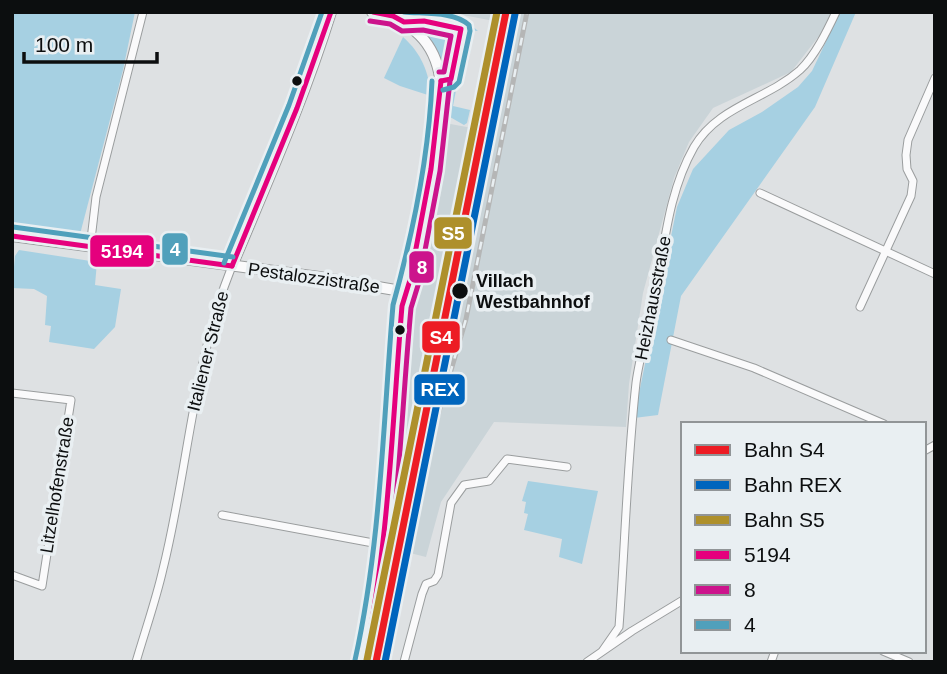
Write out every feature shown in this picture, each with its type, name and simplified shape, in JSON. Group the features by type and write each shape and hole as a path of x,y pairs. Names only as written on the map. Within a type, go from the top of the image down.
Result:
{"main road":[{"name":"Italiener Straße","path":"232,265 316,62 331,12"},
{"path":"364,662 378,600 384,545 402,306 431,169 442,86 433,54 414,29 393,16 372,12"},
{"name":"Pestalozzistraße","path":"12,236 319,277 407,292"}],"street":[{"path":"90,248 96,197 143,12"},
{"name":"Heizhausstraße","path":"603,650 619,626 636,381 656,292 669,212 682,175 694,147 709,126 739,105 775,88 801,69 836,12"},
{"path":"860,307 911,196 913,181 907,169 906,155 908,140 935,78"},
{"path":"760,193 935,275"},
{"name":"Italiener Straße","path":"136,662 164,568 188,433 211,330 232,265"},
{"path":"671,340 754,368 879,422"},
{"name":"Litzelhofenstraße","path":"12,393 71,401 42,586 12,575"},
{"path":"404,662 422,594 426,584 435,581 438,575 451,503 464,485 489,481 507,458 567,467"},
{"path":"222,515 384,545"},
{"path":"587,662 681,601"},
{"path":"888,653 909,662"}],"shaded area":[{"path":"12,12 135,12 123,70 79,238 12,228"},
{"name":"Villach Westbahnhof","path":"421,12 834,12 826,27 791,72 713,108 689,142 674,178 643,293 629,384 626,427 494,422 441,502 426,557 390,548 411,294 445,123 472,128 494,21 463,15 461,21"},
{"path":"840,12 856,12 815,107 681,296 658,415 634,418 677,207 693,169 729,130 762,112 798,87 812,71"},
{"path":"471,25 478,31 469,30 466,46 471,48 468,63 461,64 453,106 470,110 464,125 443,113 449,109 464,31"},
{"path":"424,28 442,32 453,45 449,75 444,73 437,50"},
{"path":"403,37 423,64 431,96 384,78"},
{"path":"19,250 97,262 95,285 121,289 115,327 94,349 49,342 51,326 45,325 47,296 34,289 12,288 15,256"},
{"path":"528,481 598,491 582,564 559,557 562,539 524,530 528,514 524,513 526,502 522,501"}],"railway":[{"path":"423,466 466,319 527,12"},
{"path":"383,662 398,588"}],"rail line":[{"name":"S5","path":"367,660 497,12"},
{"name":"S4","path":"376,662 506,12"},
{"name":"REX","path":"385,662 515,14"}],"transit line":[{"name":"4","path":"224,263 289,105 322,12"},
{"name":"5194","path":"232,266 297,108 331,12"},
{"name":"5194","path":"373,12 393,16 404,22 424,21 461,29 451,79 441,81"},
{"name":"4","path":"404,12 447,15 469,25 459,82 454,87 443,90"},
{"name":"8","path":"370,21 390,24 402,31 423,30 451,36 444,72 439,72"},
{"name":"4","path":"355,660 376,528 393,305 419,194 432,81"},
{"name":"5194","path":"364,662 384,529 402,306 410,280 431,169 441,81"},
{"name":"8","path":"373,662 393,530 411,308 419,282 440,171 450,81"},
{"name":"4","path":"13,227 233,257"},
{"name":"5194","path":"12,236 232,266"}],"place":[{"name":"Villach Westbahnhof","path":"460,291"}]}
